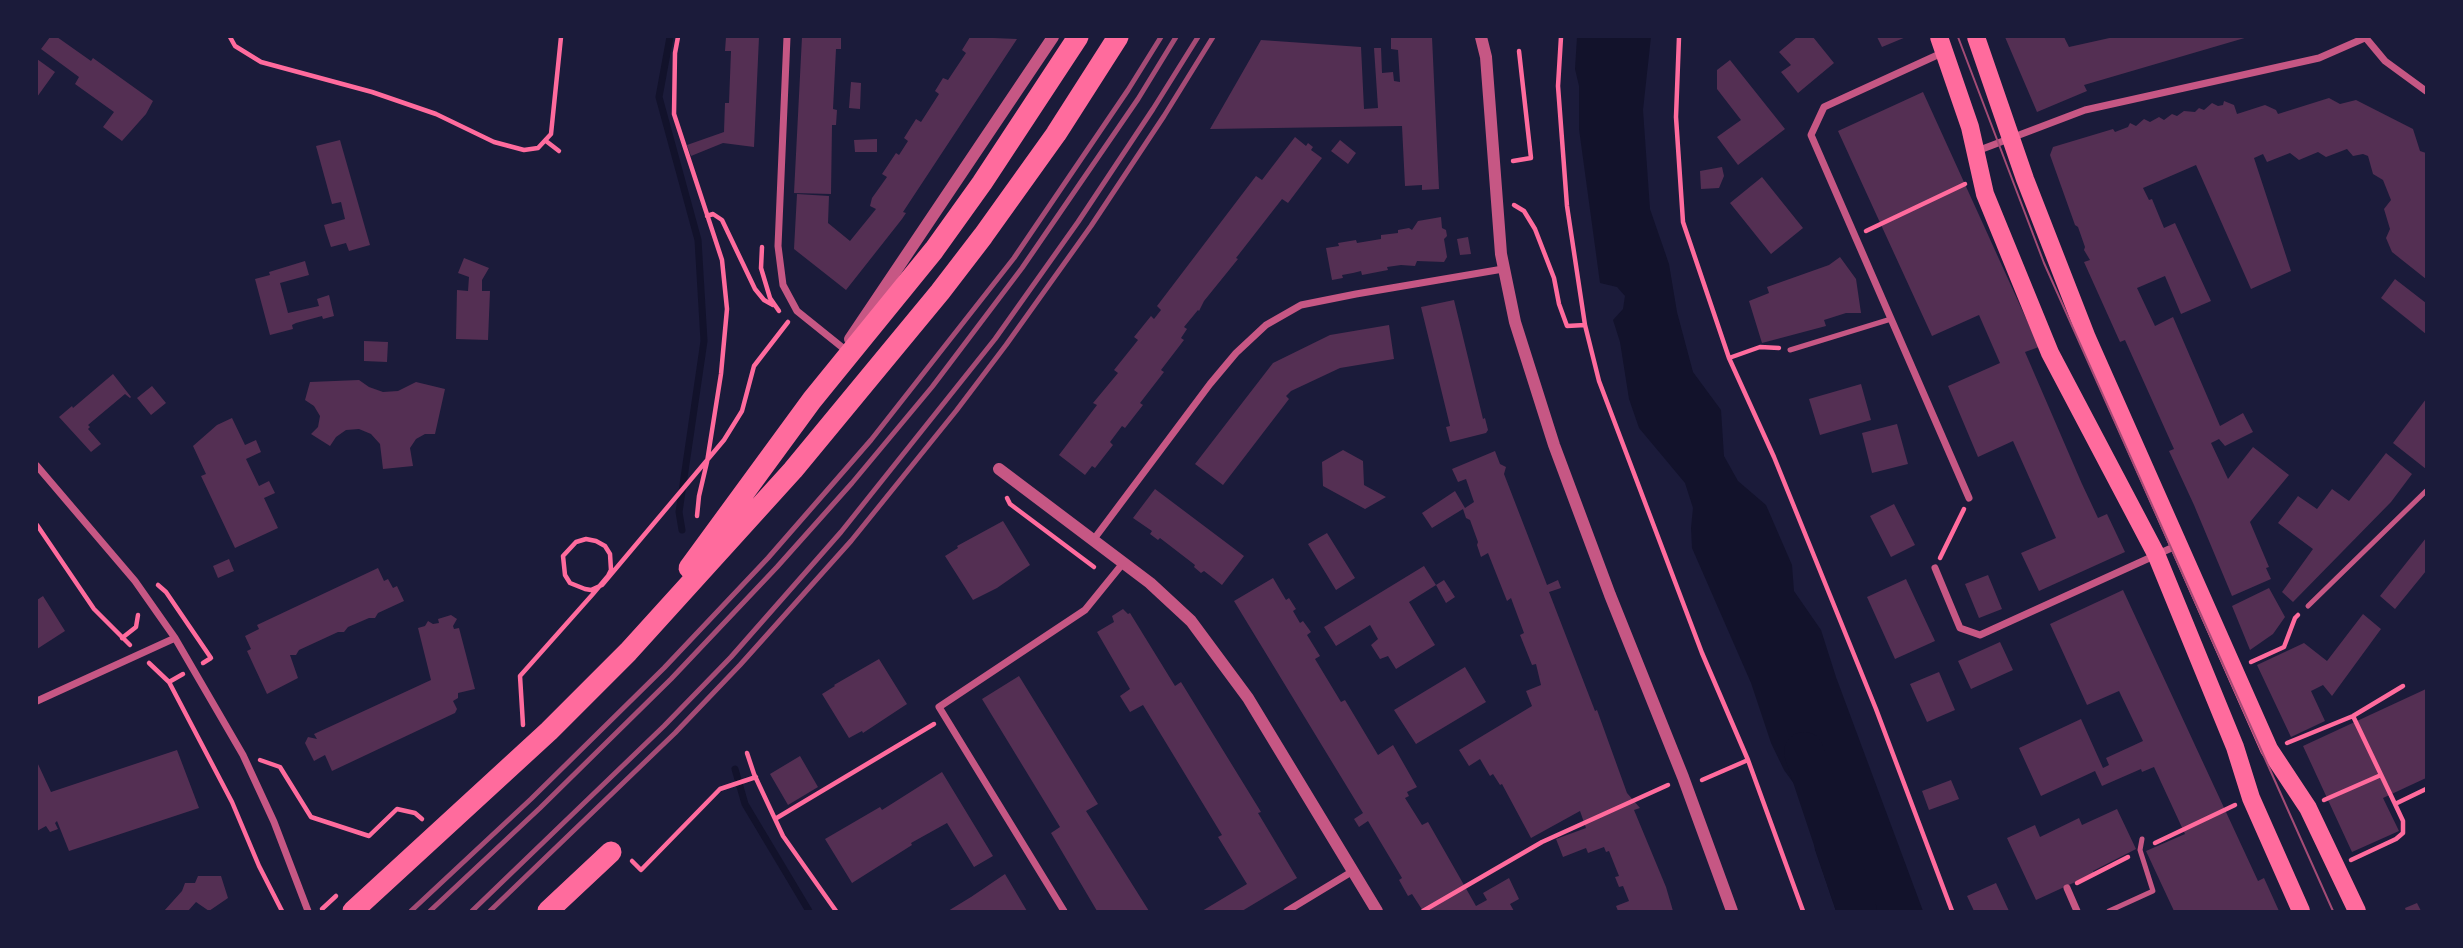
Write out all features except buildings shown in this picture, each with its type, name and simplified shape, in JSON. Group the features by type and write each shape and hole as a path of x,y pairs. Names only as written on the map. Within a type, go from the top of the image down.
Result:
{"highway":[{"path":"628,652 840,358 934,250 982,183 1078,37"},
{"path":"353,911 549,732 628,652 733,538 862,388 940,292 1056,135 1118,37"},
{"path":"548,911 611,852"}],"main road":[{"path":"1976,37 2087,338 2269,749 2308,808 2357,911"},
{"path":"1942,44 1977,151 1985,194 2050,353 2156,554 2235,747 2251,798 2301,911"}],"street":[{"path":"787,37 778,246 783,285 797,311 840,358 1053,37"},
{"path":"1481,37 1486,57 1493,176 1503,269 1515,322 1554,445 1732,911"},
{"path":"1977,151 2085,110 2319,58 2366,38 2385,61 2426,91"},
{"path":"1942,44 1824,107 1811,135 1969,498"},
{"path":"1094,539 1210,384 1236,353 1266,326 1301,305 1503,269"},
{"path":"37,466 135,581 193,668 243,755 274,822 308,911"},
{"path":"999,469 1124,562 1191,621 1248,698 1377,911"},
{"path":"1935,568 1960,628 1980,635 2179,545"},
{"path":"1064,911 939,707 1085,610 1124,562"},
{"path":"37,701 174,638"},
{"path":"1287,911 1353,871"},
{"path":"2067,888 2077,911"}],"lane":[{"path":"1790,349 1891,319"},
{"path":"2308,606 2426,491"},
{"path":"2109,911 2153,891 2140,850 2142,839"}],"path":[{"path":"229,37 235,46 261,62 373,92 436,114 494,142 524,150 538,148 551,134 561,37"},
{"path":"678,37 675,53 674,114 722,260 727,309 721,374 697,516"},
{"path":"1561,37 1558,86 1567,206 1585,325 1598,381 1702,653 1748,760 1802,911"},
{"path":"1679,37 1676,117 1683,222 1729,358 1774,457 1876,709 1952,911"},
{"path":"1513,161 1531,158 1519,51"},
{"path":"546,141 559,151"},
{"path":"1856,236 1982,177"},
{"path":"1514,205 1524,211 1535,229 1554,278 1567,326 1585,325"},
{"path":"707,216 713,214 722,220 755,289 764,300 774,306"},
{"path":"524,724 520,676 608,576 612,562 605,546 586,539 576,542 563,556 565,575 570,583 585,590 602,585 707,462 733,427 741,411 754,366 788,322"},
{"path":"1729,358 1760,346"},
{"path":"1003,493 1010,504 1094,567"},
{"path":"1935,568 1969,498"},
{"path":"37,525 94,609 169,682 232,802 259,866 282,911"},
{"path":"154,582 166,592 211,658 169,682"},
{"path":"2235,670 2284,647 2295,618 2308,606"},
{"path":"122,638 136,627 138,615"},
{"path":"2269,749 2353,716 2403,686"},
{"path":"2336,867 2396,839 2403,833 2403,821 2353,716"},
{"path":"775,819 945,717"},
{"path":"747,753 752,778 783,836 836,911"},
{"path":"243,755 280,767 311,817 369,836 397,809 415,813 423,819"},
{"path":"1705,779 1748,760"},
{"path":"2308,808 2381,775"},
{"path":"1423,911 1542,842 1584,821 1636,801 1683,777"},
{"path":"632,861 641,870 720,789 752,778"},
{"path":"2395,804 2426,789"},
{"path":"2067,888 2251,798"}],"shaded area":[{"path":"1577,37 1651,37 1643,110 1650,209 1669,264 1677,312 1693,372 1721,410 1724,456 1738,481 1766,505 1792,565 1794,591 1821,630 1923,911 1836,911 1815,850 1811,825 1840,816 1840,802 1810,806 1784,770 1771,743 1751,683 1692,548 1693,508 1685,483 1639,428 1629,399 1620,342 1613,320 1623,309 1625,296 1617,287 1600,283 1579,129 1579,86 1575,69"}],"waterway":[{"path":"670,37 659,97 698,240 704,341 679,512 682,530"},
{"path":"1804,752 1857,911"},
{"path":"735,769 745,804 809,911"}],"tram line":[{"path":"1958,37 2044,263 2333,911"}],"railway":[{"path":"411,911 531,799 664,668 768,558 871,440 1014,258 1161,37"},
{"path":"430,911 671,679 852,483 932,387 1022,268 1138,99 1176,37"},
{"path":"472,911 664,726 731,657 841,532 995,339 1078,222 1198,37"},
{"path":"490,911 675,733 851,541 1006,345 1091,226 1213,37"}]}
